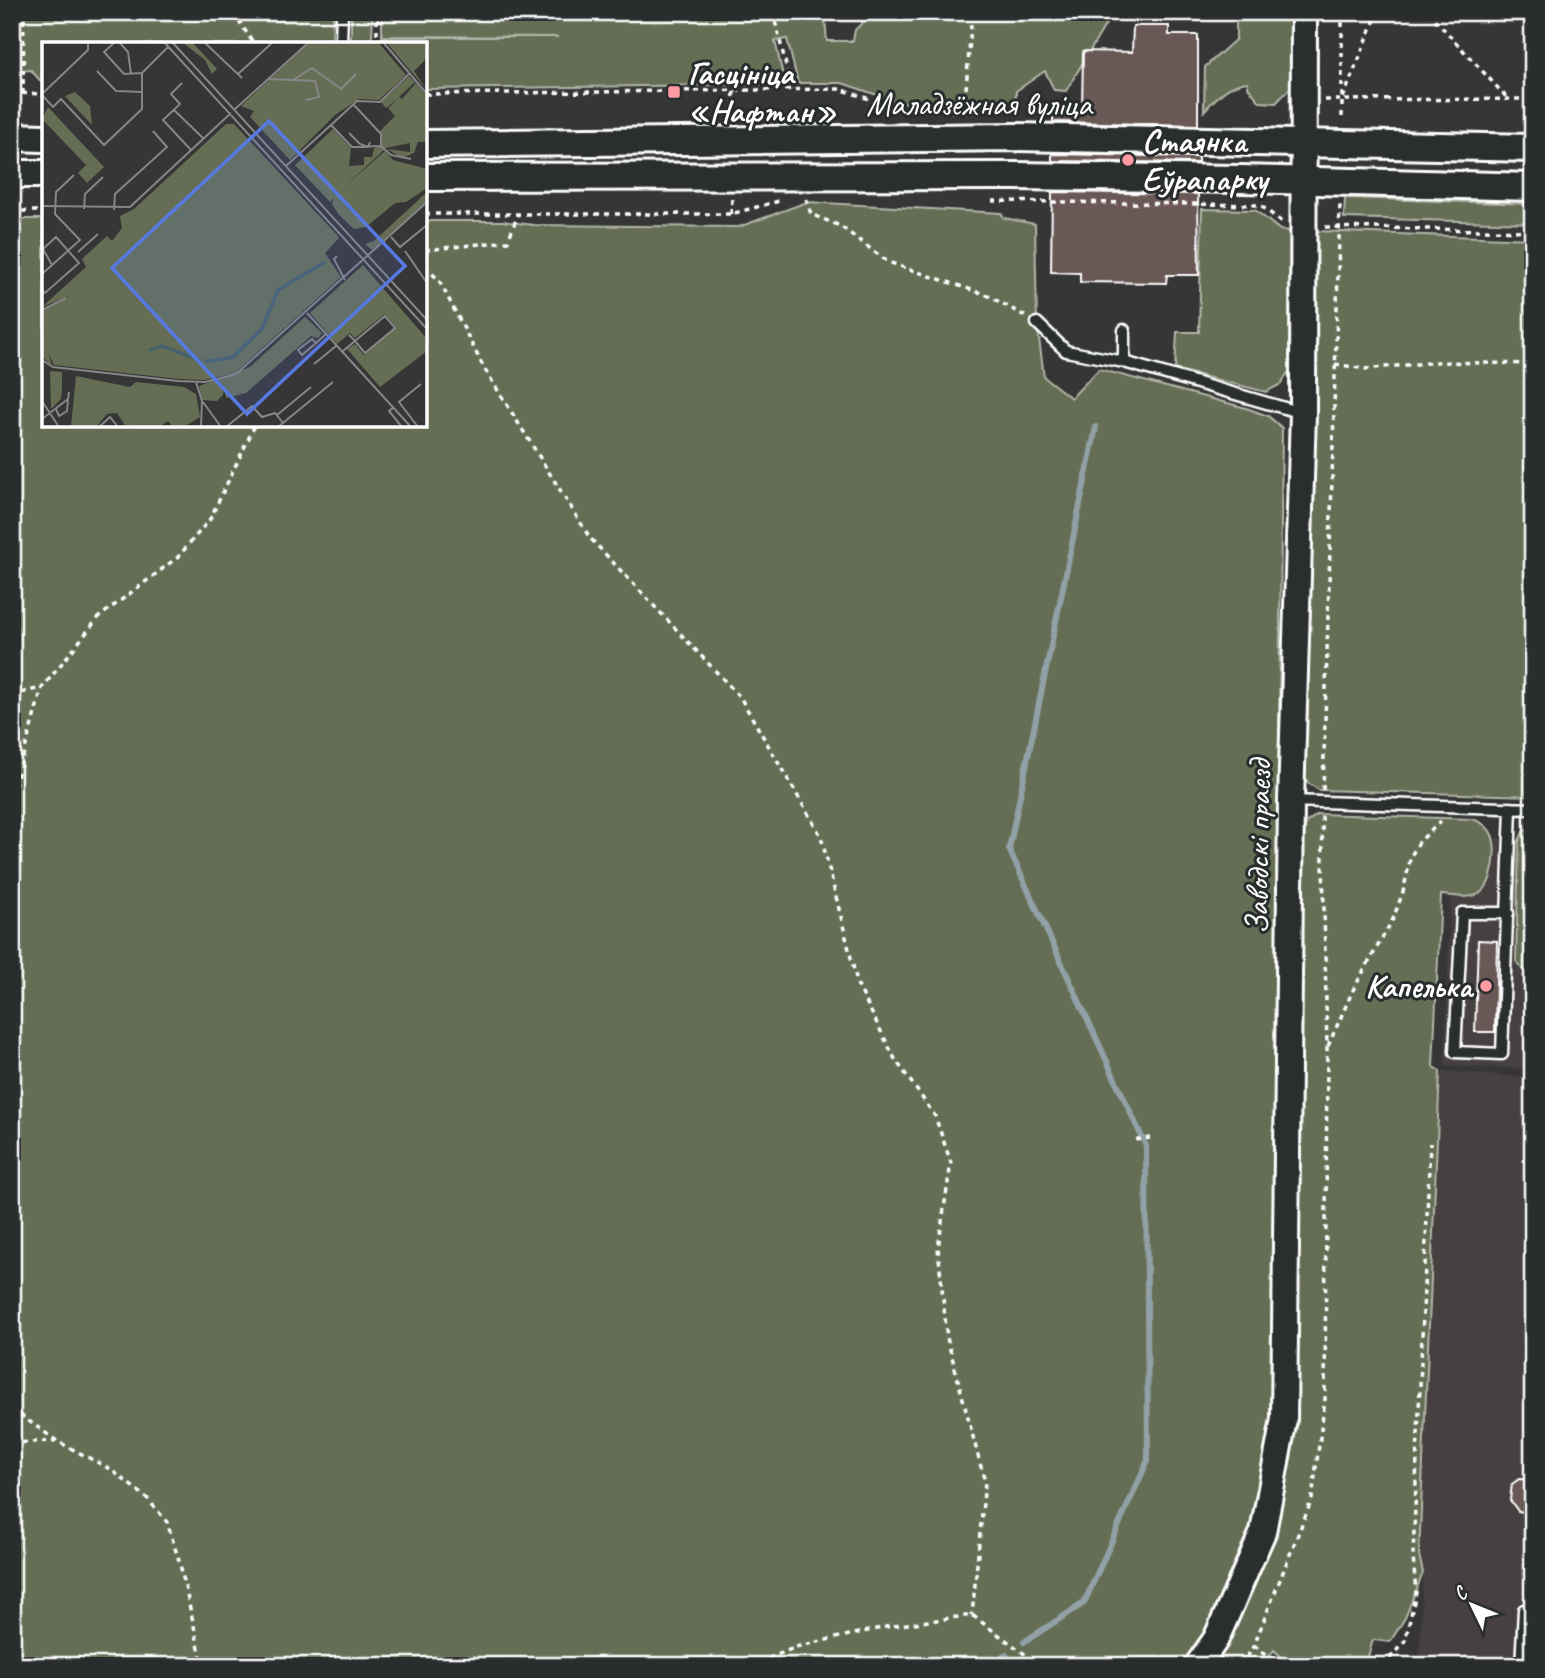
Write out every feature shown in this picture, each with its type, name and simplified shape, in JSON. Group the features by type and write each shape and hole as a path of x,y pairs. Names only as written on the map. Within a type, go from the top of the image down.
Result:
{"main road":[{"path":"12,137 42,138"},
{"name":"Маладзёжная вуліца","path":"427,144 1016,137 1533,148"},
{"path":"12,174 42,174"},
{"path":"427,177 1240,192 1305,181 1533,187"}],"street":[{"name":"Заводскі праезд","path":"1197,1666 1216,1639 1264,1532 1284,1419 1291,801 1303,413 1304,12"}],"lane":[{"path":"341,42 342,12"},
{"path":"1037,323 1066,351 1124,362 1303,413"},
{"path":"1124,330 1124,362"},
{"path":"1291,801 1533,809"},
{"path":"1508,913 1462,913 1455,1052 1502,1054 1508,913 1511,808"},
{"path":"1521,1666 1524,1610 1533,1610"}],"path":[{"path":"23,94 24,12"},
{"path":"233,12 253,42"},
{"path":"377,12 377,42"},
{"path":"773,12 792,90"},
{"path":"966,89 972,12"},
{"path":"1342,12 1342,100"},
{"path":"1342,100 1378,12"},
{"path":"1428,12 1509,100"},
{"path":"372,42 377,36"},
{"path":"427,94 839,89 899,109 976,113"},
{"path":"733,117 734,91"},
{"path":"12,93 42,94"},
{"path":"1304,100 1533,100"},
{"path":"988,201 1014,189 1240,192 1284,224 1339,228 1533,231"},
{"path":"804,194 811,214 840,226 888,262 987,295 1037,323"},
{"path":"427,214 732,214 780,201"},
{"path":"12,211 42,211"},
{"path":"427,250 508,241 518,214"},
{"path":"1242,1666 1254,1645 1312,1499 1325,1399 1328,1048 1322,802 1339,228"},
{"path":"427,269 439,279 484,368 590,538 740,697 821,836 858,986 895,1059 935,1116 951,1163 938,1248 947,1338 985,1482 972,1615"},
{"path":"1335,364 1365,369 1437,362 1533,363"},
{"path":"12,796 42,688 99,617 178,557 210,519 254,427"},
{"path":"12,695 42,688"},
{"path":"1328,1048 1353,990 1393,919 1403,892 1411,856 1419,842 1441,821 1463,806"},
{"path":"1136,1140 1150,1138"},
{"path":"1384,1666 1405,1641 1416,1593 1413,1556 1430,1143"},
{"path":"12,1409 57,1441 110,1469 147,1498 167,1521 180,1564 203,1666"},
{"path":"12,1443 57,1441"},
{"path":"750,1666 799,1646 886,1626 972,1615 1041,1666"},
{"path":"1254,1645 1277,1666"}],"shaded area":[{"path":"1452,836 1533,839 1533,1069 1445,1066"},
{"path":"1440,1071 1533,1078 1533,1666 1419,1666 1423,1574 1419,1556"}],"green space":[{"path":"12,12 333,12 332,42 42,42 42,83 31,70 12,72"},
{"path":"351,12 373,12 372,37 368,42 351,42"},
{"path":"382,12 812,12 825,19 827,41 853,41 855,30 870,15 888,15 888,12 1113,12 1066,91 1054,90 1045,71 1016,91 1016,108 898,102 842,83 798,83 787,39 775,41 785,84 427,89 427,42 382,42 382,37 558,37 382,36"},
{"path":"1236,12 1292,12 1292,86 1276,103 1260,102 1248,87 1248,82 1241,83 1223,92 1204,111 1205,67 1236,39"},
{"path":"1345,198 1533,204 1533,223 1344,218"},
{"path":"807,202 1001,213 1004,218 1035,224 1037,323 1044,377 1071,398 1099,369 1246,408 1268,416 1282,428 1272,1419 1251,1528 1208,1631 1185,1666 12,1666 12,219 42,219 42,427 427,427 427,221 739,227"},
{"path":"1202,209 1255,210 1280,230 1290,231 1289,371 1281,384 1266,392 1175,369 1177,332 1199,332"},
{"path":"1315,231 1533,239 1533,796 1319,790 1308,783 1302,772"},
{"path":"1318,814 1472,819 1482,823 1493,837 1494,864 1485,888 1476,895 1466,897 1441,895 1433,1066 1440,1071 1419,1555 1423,1573 1405,1618 1390,1642 1373,1640 1365,1666 1291,1666 1274,1650 1262,1666 1214,1666 1227,1645 1274,1534 1302,835 1307,822"},
{"path":"1533,824 1533,975 1522,969 1516,961 1519,841 1523,832"}],"building":[{"path":"1133,26 1169,26 1169,35 1198,35 1198,125 1053,122 1053,112 1082,112 1083,51 1132,52"},
{"path":"1052,154 1198,157 1198,163 1052,161"},
{"path":"1052,192 1198,194 1199,275 1167,275 1166,283 1080,282 1080,273 1051,272"},
{"name":"Капелька","path":"1478,940 1497,941 1495,1032 1475,1032"},
{"path":"1519,1479 1533,1480 1533,1513 1518,1511 1510,1500 1512,1484"}],"waterway":[{"path":"1024,1642 1084,1603 1148,1460 1146,1146 1009,849 1096,427"},
{"path":"990,1666 1006,1655"}],"place":[{"name":"Гасцініца «Нафтан»","path":"674,92"},
{"name":"Стаянка Еўрапарку","path":"1128,160"},
{"name":"Капелька","path":"1486,986"}]}
